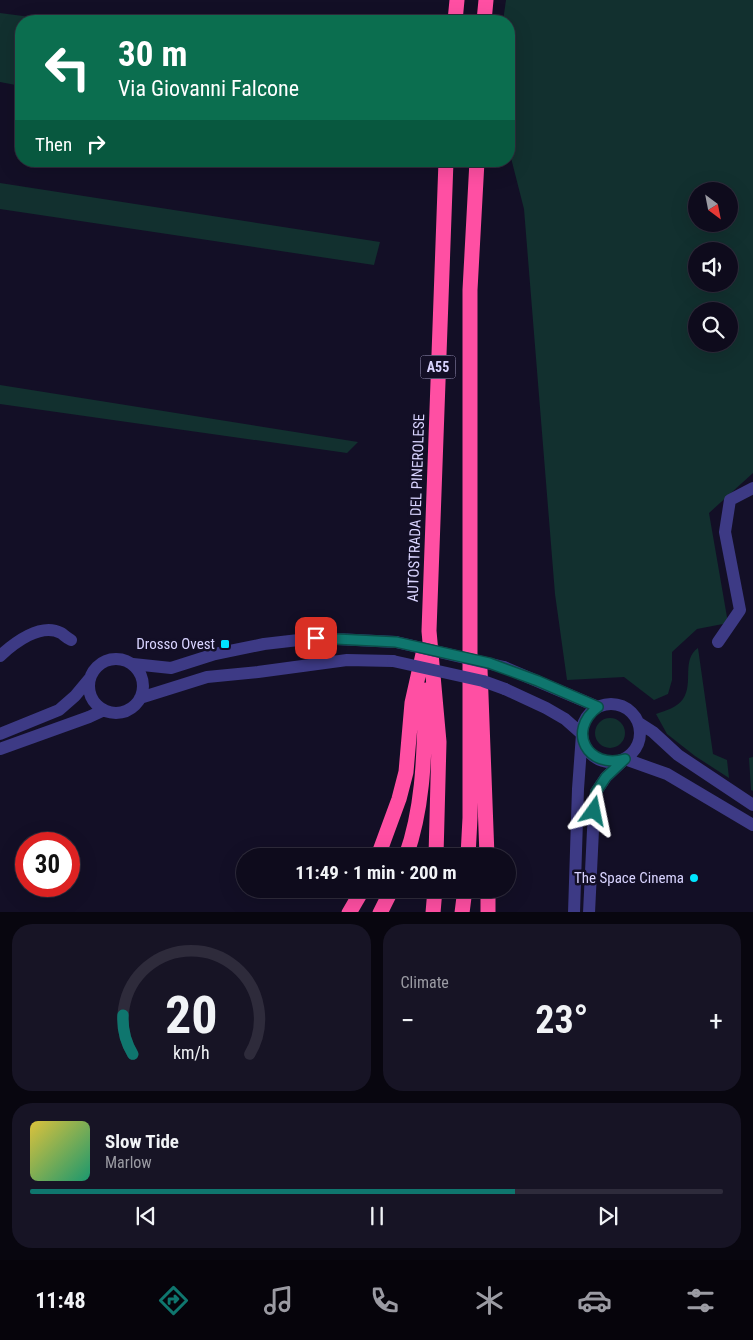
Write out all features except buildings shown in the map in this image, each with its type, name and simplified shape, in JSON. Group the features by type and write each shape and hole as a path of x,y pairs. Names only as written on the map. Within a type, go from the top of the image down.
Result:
{"highway":[{"path":"456,15 457,0"},
{"path":"485,15 486,0"},
{"name":"AUTOSTRADA DEL PINEROLESE","path":"436,848 439,742 429,631 446,167"},
{"name":"A55","path":"468,848 471,538 470,290 477,167"},
{"path":"471,538 483,718 488,848"},
{"path":"381,848 399,799 406,772 412,703 429,631"},
{"path":"408,848 417,818 421,792 429,631"},
{"path":"349,912 357,898"},
{"path":"380,912 387,898"},
{"path":"432,912 434,898"},
{"path":"462,912 464,898"},
{"path":"488,898 488,912"}],"street":[{"path":"718,642 740,610 725,532 730,500 753,488"},
{"path":"0,656 14,643 45,630 59,632 71,640"},
{"path":"0,734 59,710 75,696 94,671 105,661 119,659 132,664 172,668 215,654 264,644 316,638 396,642 504,667 598,707"},
{"path":"140,698 207,677 347,660 393,661 483,681 505,689 565,719 582,734 588,751 595,757 604,761 614,762 625,759 667,774 753,825"},
{"path":"90,678 89,687 93,700 104,710 112,713 129,710 136,705 140,698 143,682 132,664"},
{"path":"574,912 578,789 582,734 586,718 598,707 612,703 632,712 641,730 639,743 631,755 606,777 596,792 590,912"},
{"path":"0,749 104,710"},
{"path":"639,723 653,732 678,755 753,805"}],"green space":[{"path":"506,0 753,0 753,473 709,513 728,623 697,629 672,652 672,680 668,694 654,700 624,677 567,680 555,594 524,209 513,167 515,167 515,15 504,15"},
{"path":"0,13 15,15 15,85 0,82"},
{"path":"0,183 380,242 374,265 0,209"},
{"path":"0,385 358,442 347,453 0,404"},
{"path":"698,648 713,754 727,760 729,778 695,756 667,734 656,714 675,706 683,699 688,686 690,659"},
{"path":"610,718 621,722 625,733 621,744 610,748 599,744 595,733 599,722"},
{"path":"753,757 753,791 751,790 749,758"}],"place":[{"name":"Drosso Ovest","path":"225,644"},
{"name":"The Space Cinema","path":"694,878"}],"route":[{"path":"316,638 357,638 396,642 489,663 504,667 598,707 586,718 583,726 582,734 588,751 604,761 614,762 625,759 606,777 596,792 594,811"}]}
